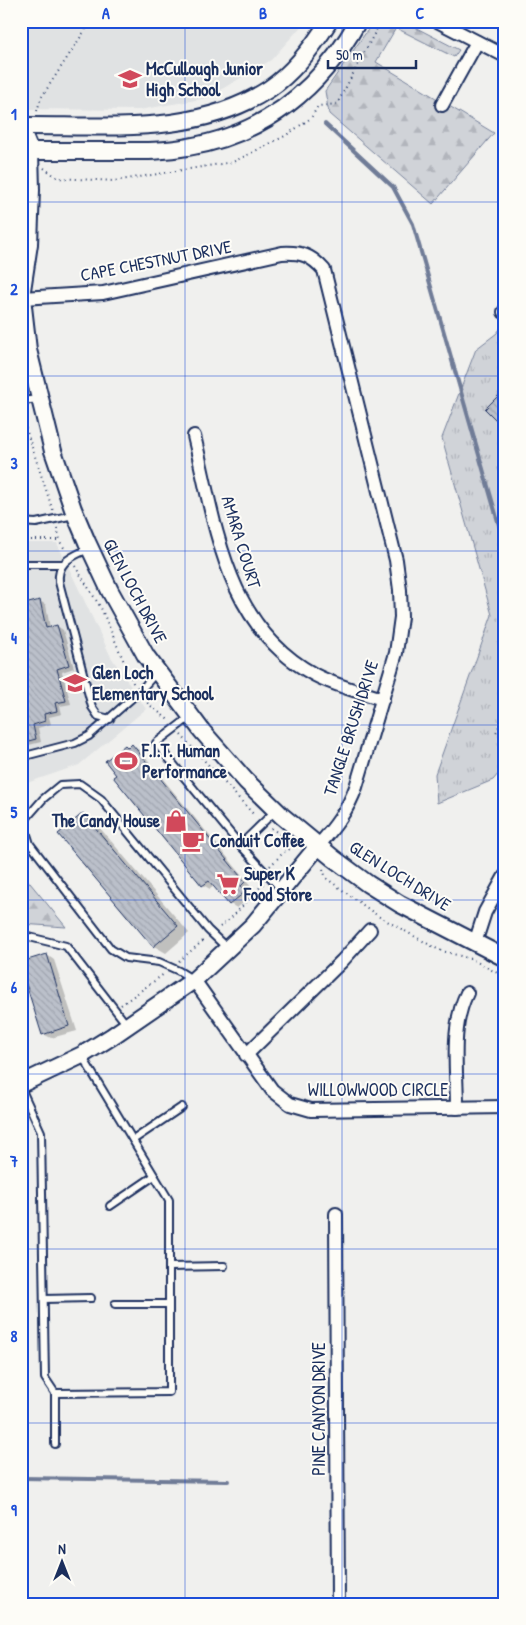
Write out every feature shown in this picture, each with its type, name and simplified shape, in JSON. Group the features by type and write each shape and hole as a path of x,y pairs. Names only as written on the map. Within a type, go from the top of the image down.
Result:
{"street":[{"path":"21,128 157,125 184,122 212,115 240,104 269,88 291,70 311,49 329,21"},
{"path":"26,151 149,151 188,147 223,139 281,110 308,89 333,60 358,21"},
{"path":"437,21 505,56"},
{"path":"442,105 477,42"},
{"name":"GLEN LOCH DRIVE","path":"21,128 26,151 30,217 28,252 22,292 28,350 53,451 76,515 110,591 146,656 191,716 246,781 315,850 400,904 505,958"},
{"name":"CAPE CHESTNUT DRIVE","path":"22,292 103,293 282,252 297,252"},
{"name":"TANGLE BRUSH DRIVE","path":"21,1084 82,1055 194,980 253,926 338,822 351,803 396,653 401,618 400,590 396,560 324,270 316,260 297,252"},
{"name":"AMARA COURT","path":"194,436 222,550 240,599 253,620 268,638 292,660 316,675 341,686 383,699"},
{"path":"475,943 485,912 505,876"},
{"path":"246,1056 342,961 370,930"},
{"name":"WILLOWWOOD CIRCLE","path":"194,980 246,1056 272,1090 290,1104 311,1110 505,1107"},
{"path":"458,1108 456,1029 461,1004 467,993"},
{"name":"PINE CANYON DRIVE","path":"336,1214 338,1604"}],"lane":[{"path":"21,401 41,398"},
{"path":"21,522 36,523 76,515"},
{"path":"21,564 62,564 90,548"},
{"path":"62,564 58,572 59,582 88,698 98,716 110,718"},
{"path":"21,757 75,743 89,736 139,692 158,671"},
{"path":"191,716 156,743 240,845 282,890"},
{"path":"194,980 159,962 126,958 112,949 30,844 23,822 43,799 60,785 80,784 101,799 212,934 228,949"},
{"path":"240,845 276,810"},
{"path":"21,935 66,946 127,1026"},
{"path":"55,1393 169,1392 169,1200 82,1055"},
{"path":"21,1088 41,1132 45,1378 55,1393 55,1444"},
{"path":"133,1140 182,1107"},
{"path":"110,1206 154,1176"},
{"path":"169,1267 224,1266"},
{"path":"44,1300 91,1298"},
{"path":"115,1304 169,1304"}],"path":[{"path":"36,116 41,98 82,32 91,21"},
{"path":"485,21 505,30"},
{"path":"21,540 60,540"},
{"path":"505,713 496,733 502,736 505,733"},
{"path":"115,1009 172,968 233,916 265,882 268,876 268,867 284,852 299,844 315,850 322,863 326,878 378,916 439,950 471,959 505,977"}],"shaded area":[{"name":"McCullough Junior High School","path":"21,21 306,21 271,60 207,98 139,110 21,109"},
{"name":"Glen Loch Elementary School","path":"21,543 57,543 111,657 146,709 79,765 21,785"}],"green space":[{"path":"374,21 403,21 459,50 454,57 396,28 376,62 494,133 433,204 329,114 325,91"},
{"path":"505,322 505,766 493,780 437,803 435,774 492,615 442,438 476,349 497,333"},
{"path":"21,872 66,927 21,924"}],"building":[{"path":"505,389 505,429 485,409"},
{"path":"40,600 46,628 57,625 69,665 57,669 66,701 55,703 57,711 44,714 45,721 33,725 36,739 21,743 21,605"},
{"path":"132,744 245,882 241,886 245,892 229,905 209,881 202,886 113,777 116,775 105,761 125,745 128,748"},
{"path":"83,813 178,926 153,947 58,834"},
{"path":"47,954 69,1026 42,1035 21,968 21,962"}],"waterway":[{"path":"325,124 393,187 413,224 505,546"},
{"path":"21,1478 228,1481"}],"place":[{"name":"McCullough Junior High School","path":"130,79"},
{"name":"Glen Loch Elementary School","path":"75,683"},
{"name":"F.I.T. Human Performance","path":"126,761"},
{"name":"The Candy House","path":"176,821"},
{"name":"Conduit Coffee","path":"193,841"},
{"name":"Super K Food Store","path":"228,884"}]}
